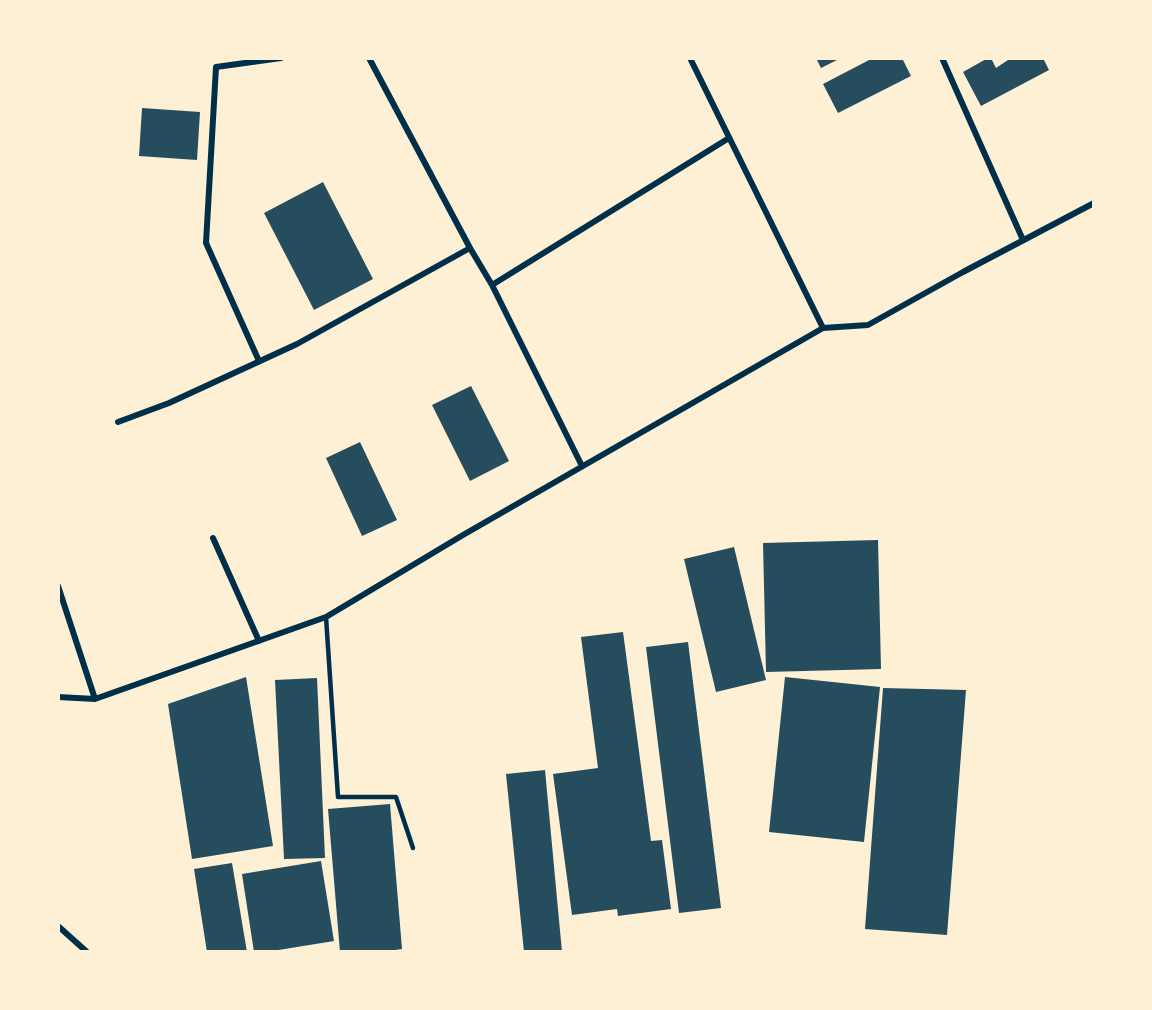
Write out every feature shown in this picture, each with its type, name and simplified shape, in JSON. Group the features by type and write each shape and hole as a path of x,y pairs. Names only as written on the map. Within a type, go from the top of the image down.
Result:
{"street":[{"path":"259,361 207,243 216,66 281,58"},
{"path":"369,58 492,285 582,466"},
{"path":"690,58 823,328"},
{"path":"942,58 1023,240"},
{"path":"492,285 729,138"},
{"path":"58,697 95,699 326,617 463,535 823,328 868,325 1094,203"},
{"path":"118,422 169,403 297,344 470,248"},
{"path":"213,538 259,641"},
{"path":"58,585 95,699"},
{"path":"58,926 87,951"}],"lane":[{"path":"326,617 338,797 396,797 413,848"}],"building":[{"path":"816,58 841,58 821,68"},
{"path":"873,58 902,58 911,76 838,113 823,84"},
{"path":"991,58 996,68 1011,58 1043,58 1049,70 981,106 963,72"},
{"path":"142,108 200,112 197,160 139,156"},
{"path":"323,182 373,279 314,310 264,213"},
{"path":"471,386 509,461 470,481 432,405"},
{"path":"360,442 397,520 362,536 326,458"},
{"path":"878,540 881,669 766,672 763,543"},
{"path":"734,547 766,680 716,692 684,559"},
{"path":"623,632 651,841 662,840 671,909 618,916 617,909 572,915 553,774 598,768 581,637"},
{"path":"688,642 721,908 679,913 646,647"},
{"path":"246,677 273,846 192,859 168,704"},
{"path":"785,677 880,687 864,842 769,832"},
{"path":"317,678 325,858 284,859 275,680"},
{"path":"883,688 966,690 947,935 865,929"},
{"path":"545,770 562,952 524,952 506,774"},
{"path":"390,804 402,949 381,952 340,952 328,809"},
{"path":"321,861 334,941 254,952 242,874"},
{"path":"232,863 247,952 207,952 194,869"}]}
